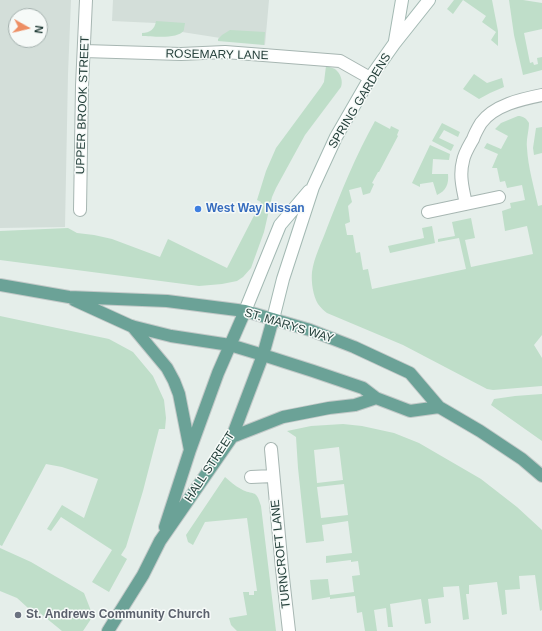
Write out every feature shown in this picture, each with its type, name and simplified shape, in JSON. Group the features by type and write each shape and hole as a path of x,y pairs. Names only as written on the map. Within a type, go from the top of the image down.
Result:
{"main road":[{"name":"ST. MARYS WAY","path":"0,285 68,297 167,301 245,311 310,330 354,347 410,373 438,407 480,431 522,459 542,476"},
{"name":"ST. MARYS WAY","path":"68,297 131,326 171,336 230,345 263,355 363,388 376,398 410,411 438,407"},
{"name":"HALL STREET","path":"160,541 190,450 218,373 245,311"},
{"name":"HALL STREET","path":"108,631 143,575 160,541 232,437 263,355 273,319"},
{"path":"131,326 167,368 179,394 190,450"},
{"path":"232,437 283,416 355,405 376,398"}],"street":[{"name":"UPPER BROOK STREET","path":"80,210 82,86 86,0"},
{"path":"394,44 402,0"},
{"name":"SPRING GARDENS","path":"273,319 283,279 313,187 336,137 370,78 394,44 429,0"},
{"name":"ROSEMARY LANE","path":"84,50 181,54 225,52 340,61 370,78"},
{"path":"466,204 462,185 463,161 482,121 493,112 509,103 542,95"},
{"name":"SPRING GARDENS","path":"245,311 280,225 313,187"},
{"path":"428,212 499,197"},
{"name":"TURNCROFT LANE","path":"271,449 289,631"},
{"path":"251,477 273,476"}],"shaded area":[{"path":"0,0 71,0 65,227 0,228"},
{"path":"113,0 269,0 265,45 182,32 177,24 112,21"}],"green space":[{"path":"454,0 463,0 453,14 447,9"},
{"path":"463,0 492,0 498,31 498,46 491,40 496,32 482,22 486,16"},
{"path":"509,0 523,0 542,3 542,29 524,33 530,63 533,62 534,65 538,64 537,58 542,57 542,70 523,75 514,35"},
{"path":"156,21 185,23 184,30 181,33 171,36 142,36 142,33 150,31 153,28"},
{"path":"230,30 265,32 264,45 218,41 222,35"},
{"path":"326,66 335,69 339,73 342,80 342,85 305,135 276,188 272,197 264,232 251,268 237,281 199,286 0,260 0,231 68,228 77,233 112,239 160,257 168,239 227,268 261,202 257,200 266,171 276,148 321,87 324,82"},
{"path":"474,74 487,83 502,78 504,87 479,99 463,89"},
{"path":"521,116 529,123 527,145 531,177 538,206 542,205 542,335 534,345 542,358 542,386 493,390 487,389 403,345 327,313 318,304 315,297 312,284 312,272 316,255 343,187 361,147 375,121 390,129 391,126 399,130 398,136 372,183 374,184 370,193 363,195 361,187 349,190 352,202 348,206 350,222 345,224 347,235 353,235 356,253 360,252 363,270 368,269 372,289 466,269 459,238 438,242 438,239 455,236 452,222 471,218 475,238 465,240 471,267 533,254 527,226 505,231 502,211 511,208 510,203 525,200 522,185 507,188 505,181 500,182 497,168 492,168 498,154 484,148 487,143 501,149 508,136 495,129 501,123"},
{"path":"442,123 460,132 458,137 444,130 439,138 454,145 451,151 432,141"},
{"path":"542,127 542,153 534,155 533,148 536,128"},
{"path":"430,145 450,154 449,160 433,159 432,174 448,174 446,187 437,195 433,182 420,184 420,187 412,183"},
{"path":"432,226 435,243 390,253 388,246 424,238 422,228"},
{"path":"0,316 109,339 133,352 153,376 164,400 166,418 165,429 159,429 143,491 126,547 121,555 127,559 109,592 92,582 112,550 61,517 51,531 47,529 62,505 84,518 98,479 62,467 46,464 2,546 0,545"},
{"path":"542,394 542,441 491,405 494,399"},
{"path":"343,424 362,426 394,433 419,443 481,479 517,507 542,530 542,610 540,611 535,575 519,576 520,589 505,590 507,614 502,615 497,582 469,585 469,594 466,594 469,619 463,620 459,586 443,587 444,597 428,599 431,623 425,624 421,599 390,604 393,627 388,627 386,608 374,610 377,631 365,631 362,612 357,613 355,596 330,599 330,597 312,600 310,580 328,579 330,595 354,592 352,576 360,575 358,561 351,562 351,560 326,563 326,556 352,553 348,521 322,525 324,541 306,543 296,437 287,431 311,426","holes":["339,447 343,480 317,483 314,450","344,484 348,515 321,518 317,487"]},
{"path":"225,477 239,488 254,493 261,506 276,631 237,631 231,625 229,618 247,615 243,592 249,592 249,595 254,595 254,591 257,591 247,518 205,522 193,545 188,542 186,535"},
{"path":"0,548 31,562 84,593 93,616 83,631 62,631 40,613 37,616 17,598 0,591"}],"place":[{"name":"West Way Nissan","path":"198,209"},
{"name":"St. Andrews Community Church","path":"18,615"}]}
